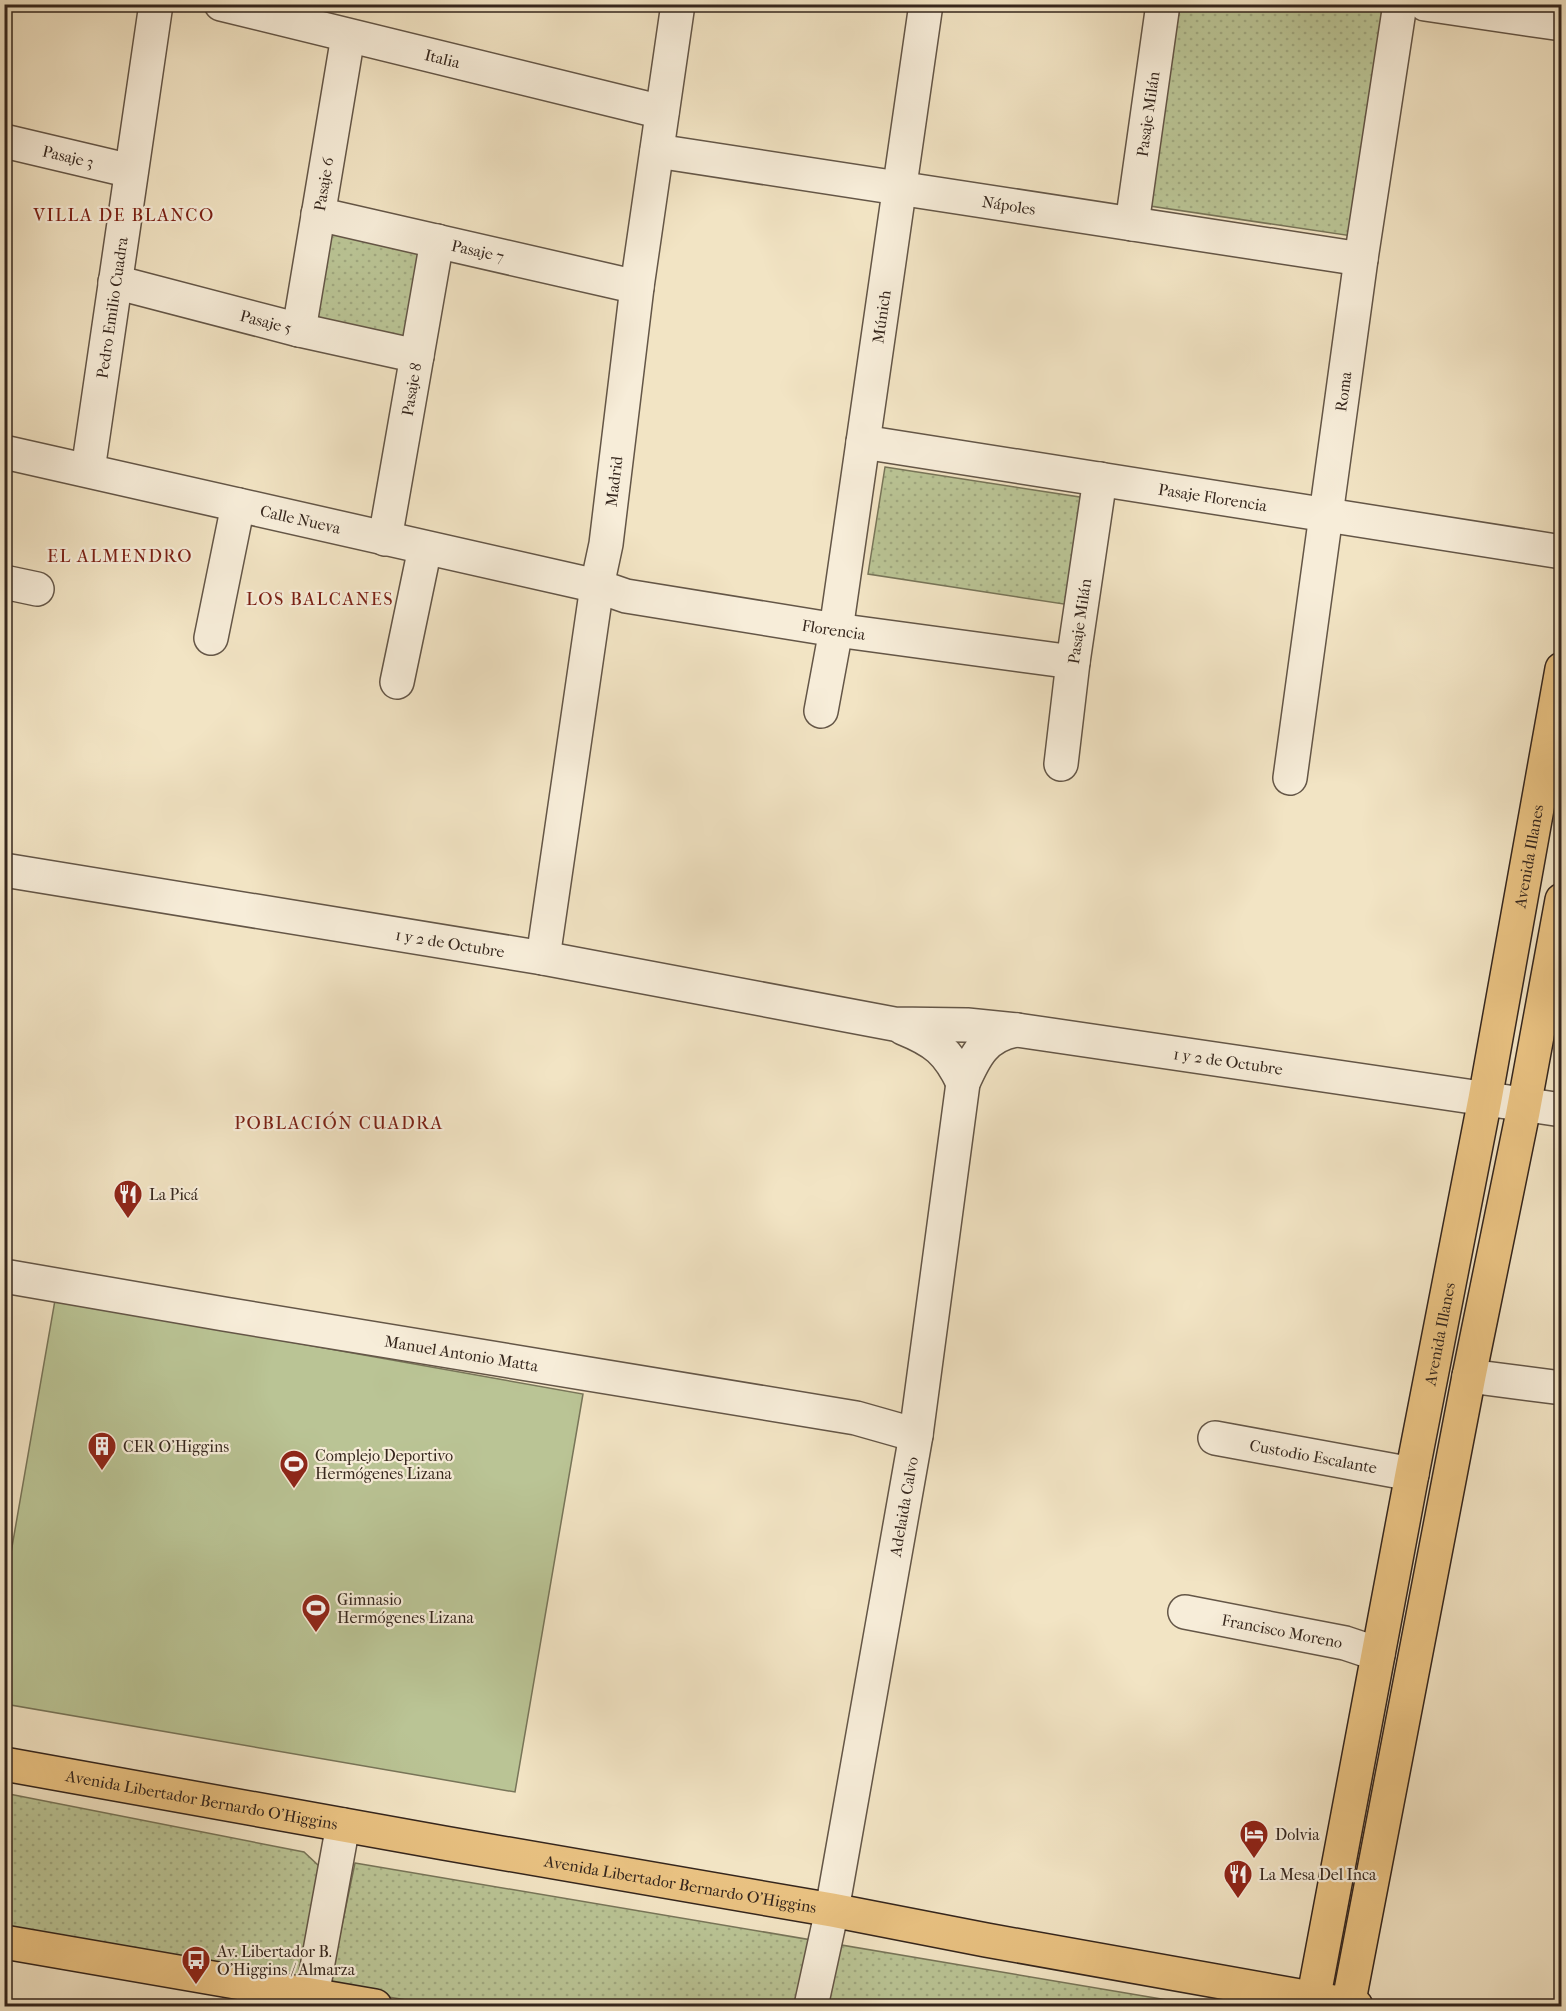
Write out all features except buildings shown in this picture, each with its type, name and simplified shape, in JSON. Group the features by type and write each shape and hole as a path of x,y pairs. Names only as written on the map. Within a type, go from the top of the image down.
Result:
{"main road":[{"name":"Avenida Illanes","path":"1313,2003 1485,1099 1562,669"},
{"path":"1350,2006 1562,900"},
{"name":"Avenida Libertador Bernardo O'Higgins","path":"4,1764 832,1910 1313,2003 1350,2006"},
{"path":"4,1942 311,2001 375,2007"}],"street":[{"name":"Pedro Emilio Cuadra","path":"88,470 156,4"},
{"name":"Italia","path":"222,4 662,112"},
{"name":"Madrid","path":"543,958 597,586 606,544 637,287 678,4"},
{"name":"Múnich","path":"821,711 836,630 926,4"},
{"name":"Pasaje Milán","path":"1132,224 1163,4"},
{"name":"Roma","path":"1290,778 1361,259 1400,4"},
{"path":"1425,4 1562,24"},
{"name":"Pasaje 6","path":"299,330 348,36"},
{"name":"Pasaje 3","path":"4,141 131,171"},
{"name":"Nápoles","path":"657,151 1361,259"},
{"name":"Pasaje 7","path":"318,214 637,287"},
{"name":"Pasaje 8","path":"385,539 437,241"},
{"name":"Pasaje 5","path":"115,282 299,330 417,356"},
{"name":"Pasaje Florencia","path":"863,442 1562,552"},
{"name":"Calle Nueva","path":"4,452 597,586"},
{"name":"Pasaje Milán","path":"1061,764 1073,662 1100,479"},
{"path":"211,638 238,505"},
{"path":"397,682 425,548"},
{"path":"4,582 37,590"},
{"name":"Florencia","path":"597,586 626,596 836,630 1073,662"},
{"name":"1 y 2 de Octubre","path":"4,870 543,958 894,1024 967,1025 1017,1029 1562,1110"},
{"name":"1 y 2 de Octubre","path":"894,1024 922,1036 940,1048 953,1063 963,1083"},
{"name":"Adelaida Calvo","path":"811,2007 832,1910 916,1435 963,1083 974,1059 993,1037 1017,1029"},
{"name":"Manuel Antonio Matta","path":"4,1276 856,1419 916,1435"},
{"path":"1469,1376 1562,1388"},
{"name":"Custodio Escalante","path":"1215,1438 1412,1474"},
{"name":"Francisco Moreno","path":"1185,1612 1345,1643 1378,1654"},
{"path":"311,2001 343,1825"}],"green space":[{"path":"1180,5 1333,5 1386,12 1352,236 1150,206"},
{"path":"328,223 426,245 405,341 307,320"},
{"path":"885,467 1086,498 1070,605 868,574"},
{"name":"Complejo Deportivo Hermógenes Lizana","path":"55,1300 583,1394 515,1792 5,1704 5,1587"},
{"path":"4,1793 304,1852 319,1866 303,1968 299,1975 289,1981 5,1932"},
{"path":"355,1863 1203,2006 442,2006 329,1987"}],"place":[{"name":"La Picá","path":"128,1220"},
{"name":"CER O'Higgins","path":"102,1472"},
{"name":"Complejo Deportivo Hermógenes Lizana","path":"294,1490"},
{"name":"Gimnasio Hermógenes Lizana","path":"316,1634"},
{"name":"Dolvia","path":"1254,1860"},
{"name":"La Mesa Del Inca","path":"1238,1900"},
{"name":"Av. Libertador B. O'Higgins / Almarza","path":"196,1986"}],"district":[{"name":"VILLA DE BLANCO","path":"124,215"},
{"name":"EL ALMENDRO","path":"120,556"},
{"name":"LOS BALCANES","path":"320,599"},
{"name":"POBLACIÓN CUADRA","path":"339,1123"}]}
